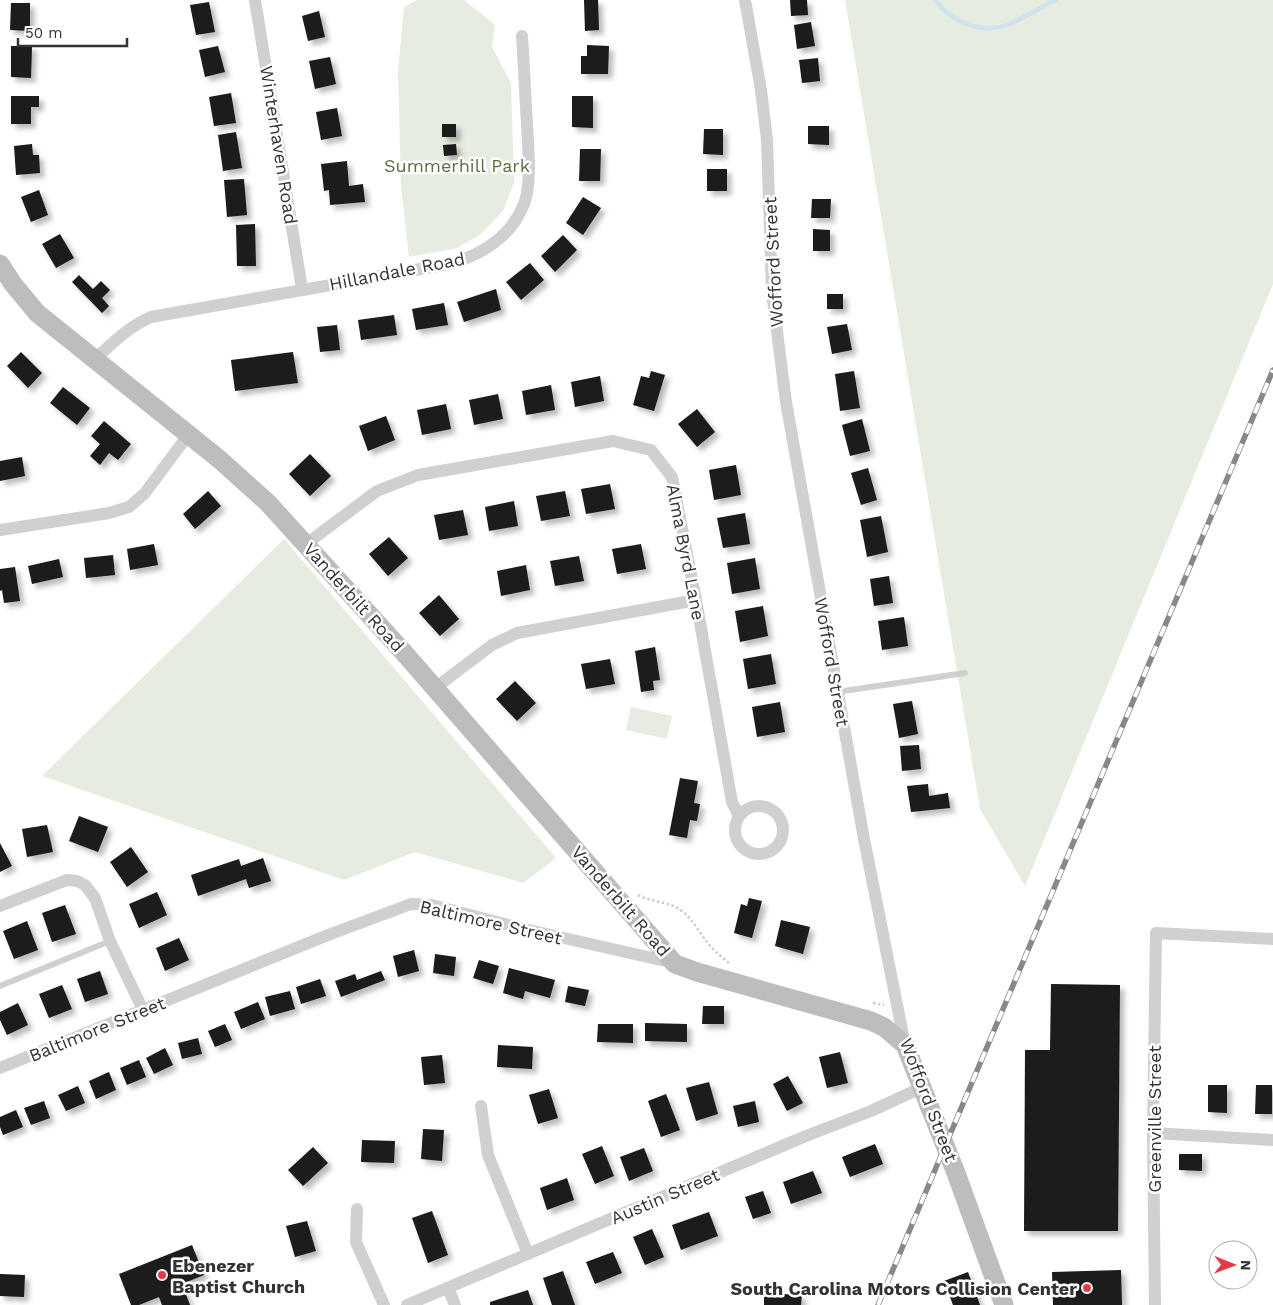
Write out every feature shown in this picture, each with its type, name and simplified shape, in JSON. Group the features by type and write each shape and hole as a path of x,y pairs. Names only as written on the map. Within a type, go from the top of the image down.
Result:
{"street":[{"name":"Winterhaven Road","path":"255,0 302,289"},
{"name":"Wofford Street","path":"745,0 761,90 767,140 772,292 778,351 796,465 862,829 905,1045 932,1108 1004,1305"},
{"name":"Hillandale Road","path":"95,360 124,332 137,323 151,317 449,264 465,260 495,243 517,217 524,202 529,168 522,36"},
{"name":"Vanderbilt Road","path":"0,264 13,284 37,313 219,459 261,497 436,688 675,964"},
{"path":"0,530 109,513 129,507 145,493 188,435"},
{"name":"Alma Byrd Lane","path":"306,544 378,491 418,475 613,442 650,450 672,477 732,802 739,816"},
{"path":"436,688 492,645 517,633 696,600"},
{"path":"0,906 67,880 77,881 85,886 95,898 110,941 143,1010"},
{"name":"Baltimore Street","path":"0,1068 328,935 410,904 418,903 675,964 697,972 871,1021 884,1028 905,1045"},
{"name":"Greenville Street","path":"1155,1305 1153,1133 1156,933 1273,939"},
{"name":"Austin Street","path":"407,1305 923,1087"},
{"path":"481,1106 488,1155 528,1254"},
{"path":"1153,1133 1273,1140"},
{"path":"356,1209 356,1242 384,1305"},
{"path":"448,1288 455,1305"}],"lane":[{"path":"838,692 966,673"},
{"path":"0,986 110,941"}],"path":[{"path":"632,892 645,899 663,902 680,909 695,924 712,947 733,966"},
{"path":"871,1002 888,1006"}],"green space":[{"name":"Summerhill Park","path":"417,0 464,0 495,25 492,47 511,83 514,183 503,211 481,234 457,248 409,257 401,186 398,71 404,7"},
{"path":"845,0 1273,0 1273,284 1025,886 980,809"},
{"path":"284,539 556,858 523,883 415,852 344,880 42,776"},
{"path":"631,707 672,716 667,739 626,730"}],"building":[{"path":"584,0 598,0 599,30 585,31"},
{"path":"790,0 807,0 808,15 791,16"},
{"path":"209,2 215,32 196,35 190,5"},
{"path":"11,3 30,3 30,31 10,30"},
{"path":"319,11 325,37 308,41 302,16"},
{"path":"811,22 815,46 797,49 794,25"},
{"path":"587,45 609,46 608,74 581,74 581,56 587,56"},
{"path":"11,46 32,46 31,78 11,77"},
{"path":"218,46 225,72 205,77 199,50"},
{"path":"330,57 336,84 315,89 309,61"},
{"path":"818,58 820,81 802,83 799,60"},
{"path":"231,93 236,123 214,126 209,97"},
{"path":"11,96 39,96 39,107 31,107 31,124 11,124"},
{"path":"572,96 593,96 593,128 572,127"},
{"path":"337,108 342,136 321,140 316,112"},
{"path":"442,124 456,124 456,137 442,137"},
{"path":"808,126 829,126 829,145 808,144"},
{"path":"704,129 723,129 723,155 703,154"},
{"path":"236,132 242,168 223,171 218,135"},
{"path":"32,144 33,155 39,155 40,173 16,175 14,146"},
{"path":"456,144 457,155 444,156 443,145"},
{"path":"580,149 601,149 600,181 579,181"},
{"path":"347,161 349,186 363,184 365,202 330,205 329,190 324,191 321,164"},
{"path":"707,169 727,169 727,191 707,191"},
{"path":"244,179 247,215 227,217 224,180"},
{"path":"39,190 48,215 31,222 21,197"},
{"path":"583,197 601,208 583,235 566,223"},
{"path":"812,199 831,199 830,218 811,218"},
{"path":"255,224 256,266 237,266 236,225"},
{"path":"813,229 830,230 830,251 813,251"},
{"path":"60,234 74,258 56,268 42,244"},
{"path":"563,235 577,250 555,272 541,256"},
{"path":"530,263 544,280 521,300 506,282"},
{"path":"79,275 93,289 101,281 110,290 102,298 109,306 102,313 72,282"},
{"path":"496,289 501,310 464,322 457,302"},
{"path":"827,294 843,294 843,309 827,309"},
{"path":"444,303 448,325 416,330 412,309"},
{"path":"394,315 397,335 361,340 358,320"},
{"path":"847,324 852,350 832,354 827,327"},
{"path":"337,325 340,350 320,352 317,327"},
{"path":"21,352 42,373 28,388 7,366"},
{"path":"293,352 298,383 235,391 231,360"},
{"path":"651,371 665,375 654,411 633,405 641,376 649,378"},
{"path":"854,371 860,408 840,411 835,374"},
{"path":"600,376 604,401 575,407 571,382"},
{"path":"551,385 555,410 526,415 522,391"},
{"path":"63,387 90,408 77,425 50,403"},
{"path":"498,394 503,419 474,425 469,400"},
{"path":"446,404 451,429 422,435 417,410"},
{"path":"697,409 715,432 697,447 678,424"},
{"path":"386,416 395,440 368,451 359,426"},
{"path":"862,419 870,451 850,456 842,425"},
{"path":"104,421 131,444 118,460 109,453 100,465 90,456 100,444 91,436"},
{"path":"310,454 331,476 310,496 289,474"},
{"path":"22,457 25,476 0,481 0,461"},
{"path":"736,465 741,495 714,500 709,470"},
{"path":"868,468 877,500 861,505 851,473"},
{"path":"610,484 615,509 586,514 581,489"},
{"path":"208,491 221,506 195,529 183,514"},
{"path":"565,491 570,516 541,521 536,496"},
{"path":"514,501 518,526 489,531 485,507"},
{"path":"463,510 468,535 439,540 434,515"},
{"path":"745,513 750,544 723,548 717,518"},
{"path":"881,516 888,552 867,557 860,520"},
{"path":"389,537 408,558 388,576 369,554"},
{"path":"154,544 158,565 130,570 127,549"},
{"path":"641,544 646,569 617,574 612,549"},
{"path":"113,555 115,575 86,578 84,558"},
{"path":"579,556 584,581 555,586 550,561"},
{"path":"755,558 760,589 732,594 727,563"},
{"path":"59,559 63,577 32,584 28,566"},
{"path":"526,565 530,590 501,596 497,571"},
{"path":"15,567 20,601 4,603 2,590 0,591 0,569"},
{"path":"889,576 893,603 874,606 870,579"},
{"path":"439,595 459,619 440,636 419,613"},
{"path":"763,606 768,636 740,642 735,611"},
{"path":"904,617 908,646 882,650 878,621"},
{"path":"655,647 660,680 653,681 654,690 641,692 635,651"},
{"path":"771,654 776,684 748,689 743,659"},
{"path":"610,659 615,684 586,689 581,664"},
{"path":"515,681 536,703 517,721 496,699"},
{"path":"912,701 918,734 899,738 893,704"},
{"path":"780,702 785,732 757,737 752,707"},
{"path":"919,745 921,769 902,771 900,746"},
{"path":"680,778 698,781 694,803 700,804 697,821 690,820 687,838 669,835"},
{"path":"928,784 929,796 948,793 950,808 911,812 907,786"},
{"path":"79,816 108,827 98,852 69,841"},
{"path":"47,825 53,852 27,857 22,829"},
{"path":"0,843 12,866 0,872"},
{"path":"131,847 148,872 127,887 110,862"},
{"path":"263,858 271,881 249,888 246,879 198,896 191,875 239,859 241,866"},
{"path":"157,892 167,915 139,928 129,904"},
{"path":"749,898 762,901 752,938 734,933 741,904 747,906"},
{"path":"65,905 76,934 52,942 42,913"},
{"path":"781,920 810,927 803,954 775,946"},
{"path":"27,921 38,950 14,959 3,931"},
{"path":"179,938 189,960 165,971 156,948"},
{"path":"414,950 419,971 398,977 393,956"},
{"path":"435,954 456,957 454,976 433,973"},
{"path":"479,960 499,966 493,984 473,978"},
{"path":"509,968 555,980 550,998 525,991 523,999 503,993"},
{"path":"100,971 108,994 85,1002 77,979"},
{"path":"381,971 385,980 341,997 335,981 355,974 357,980"},
{"path":"320,979 326,996 301,1004 296,987"},
{"path":"1051,984 1120,985 1118,1231 1024,1231 1025,1050 1050,1050"},
{"path":"62,985 72,1009 49,1018 39,994"},
{"path":"568,986 589,990 585,1006 565,1002"},
{"path":"290,991 295,1009 270,1016 265,997"},
{"path":"258,1002 265,1019 241,1029 234,1012"},
{"path":"18,1003 28,1025 7,1035 0,1020 0,1012"},
{"path":"703,1006 724,1006 724,1024 702,1024"},
{"path":"645,1023 687,1024 687,1042 645,1041"},
{"path":"225,1024 232,1040 215,1047 208,1031"},
{"path":"598,1024 633,1024 633,1043 597,1042"},
{"path":"198,1038 202,1054 182,1059 178,1043"},
{"path":"498,1045 533,1047 532,1069 497,1067"},
{"path":"165,1048 173,1065 154,1074 146,1058"},
{"path":"840,1052 848,1083 827,1088 819,1057"},
{"path":"442,1055 445,1083 424,1085 421,1057"},
{"path":"139,1060 146,1077 127,1085 120,1068"},
{"path":"109,1072 116,1090 96,1099 89,1081"},
{"path":"788,1076 803,1103 787,1111 773,1084"},
{"path":"709,1082 718,1114 696,1121 686,1088"},
{"path":"1208,1085 1227,1085 1227,1113 1208,1112"},
{"path":"1256,1085 1272,1085 1272,1114 1255,1114"},
{"path":"78,1086 85,1103 66,1111 58,1095"},
{"path":"549,1089 558,1118 538,1124 529,1095"},
{"path":"666,1094 680,1130 661,1137 648,1101"},
{"path":"44,1101 50,1118 31,1125 24,1108"},
{"path":"755,1101 759,1122 738,1127 733,1106"},
{"path":"16,1110 23,1127 3,1135 0,1127 0,1117"},
{"path":"423,1129 444,1130 442,1161 421,1159"},
{"path":"362,1140 395,1141 394,1163 361,1162"},
{"path":"875,1144 883,1164 850,1177 842,1157"},
{"path":"602,1146 614,1176 595,1184 582,1154"},
{"path":"313,1147 328,1163 303,1186 288,1170"},
{"path":"644,1148 653,1171 629,1181 620,1157"},
{"path":"1179,1154 1202,1154 1202,1171 1179,1170"},
{"path":"813,1171 822,1193 791,1204 783,1182"},
{"path":"567,1178 574,1200 547,1210 540,1188"},
{"path":"763,1191 771,1213 753,1219 745,1197"},
{"path":"432,1211 448,1255 428,1263 412,1218"},
{"path":"709,1212 718,1236 681,1250 672,1225"},
{"path":"307,1221 316,1251 295,1257 286,1226"},
{"path":"652,1229 664,1257 645,1265 633,1237"},
{"name":"Ebenezer Baptist Church","path":"192,1245 204,1275 182,1284 190,1305 162,1305 159,1297 139,1305 131,1305 119,1274"},
{"path":"613,1252 622,1273 595,1284 586,1262"},
{"name":"South Carolina Motors Collision Center","path":"1121,1270 1122,1305 1053,1305 1052,1272"},
{"path":"563,1271 575,1305 552,1305 543,1278"},
{"path":"968,1272 980,1305 953,1305 944,1281"},
{"path":"0,1274 25,1275 24,1297 0,1296"},
{"path":"528,1290 533,1305 490,1305 490,1302"},
{"path":"764,1293 802,1295 801,1305 764,1305"}],"waterway":[{"path":"936,0 942,8 958,20 977,27 987,28 1007,25 1056,0"}],"railway":[{"path":"878,1305 1273,370"}],"place":[{"name":"Ebenezer Baptist Church","path":"162,1275"},
{"name":"South Carolina Motors Collision Center","path":"1087,1288"}]}
